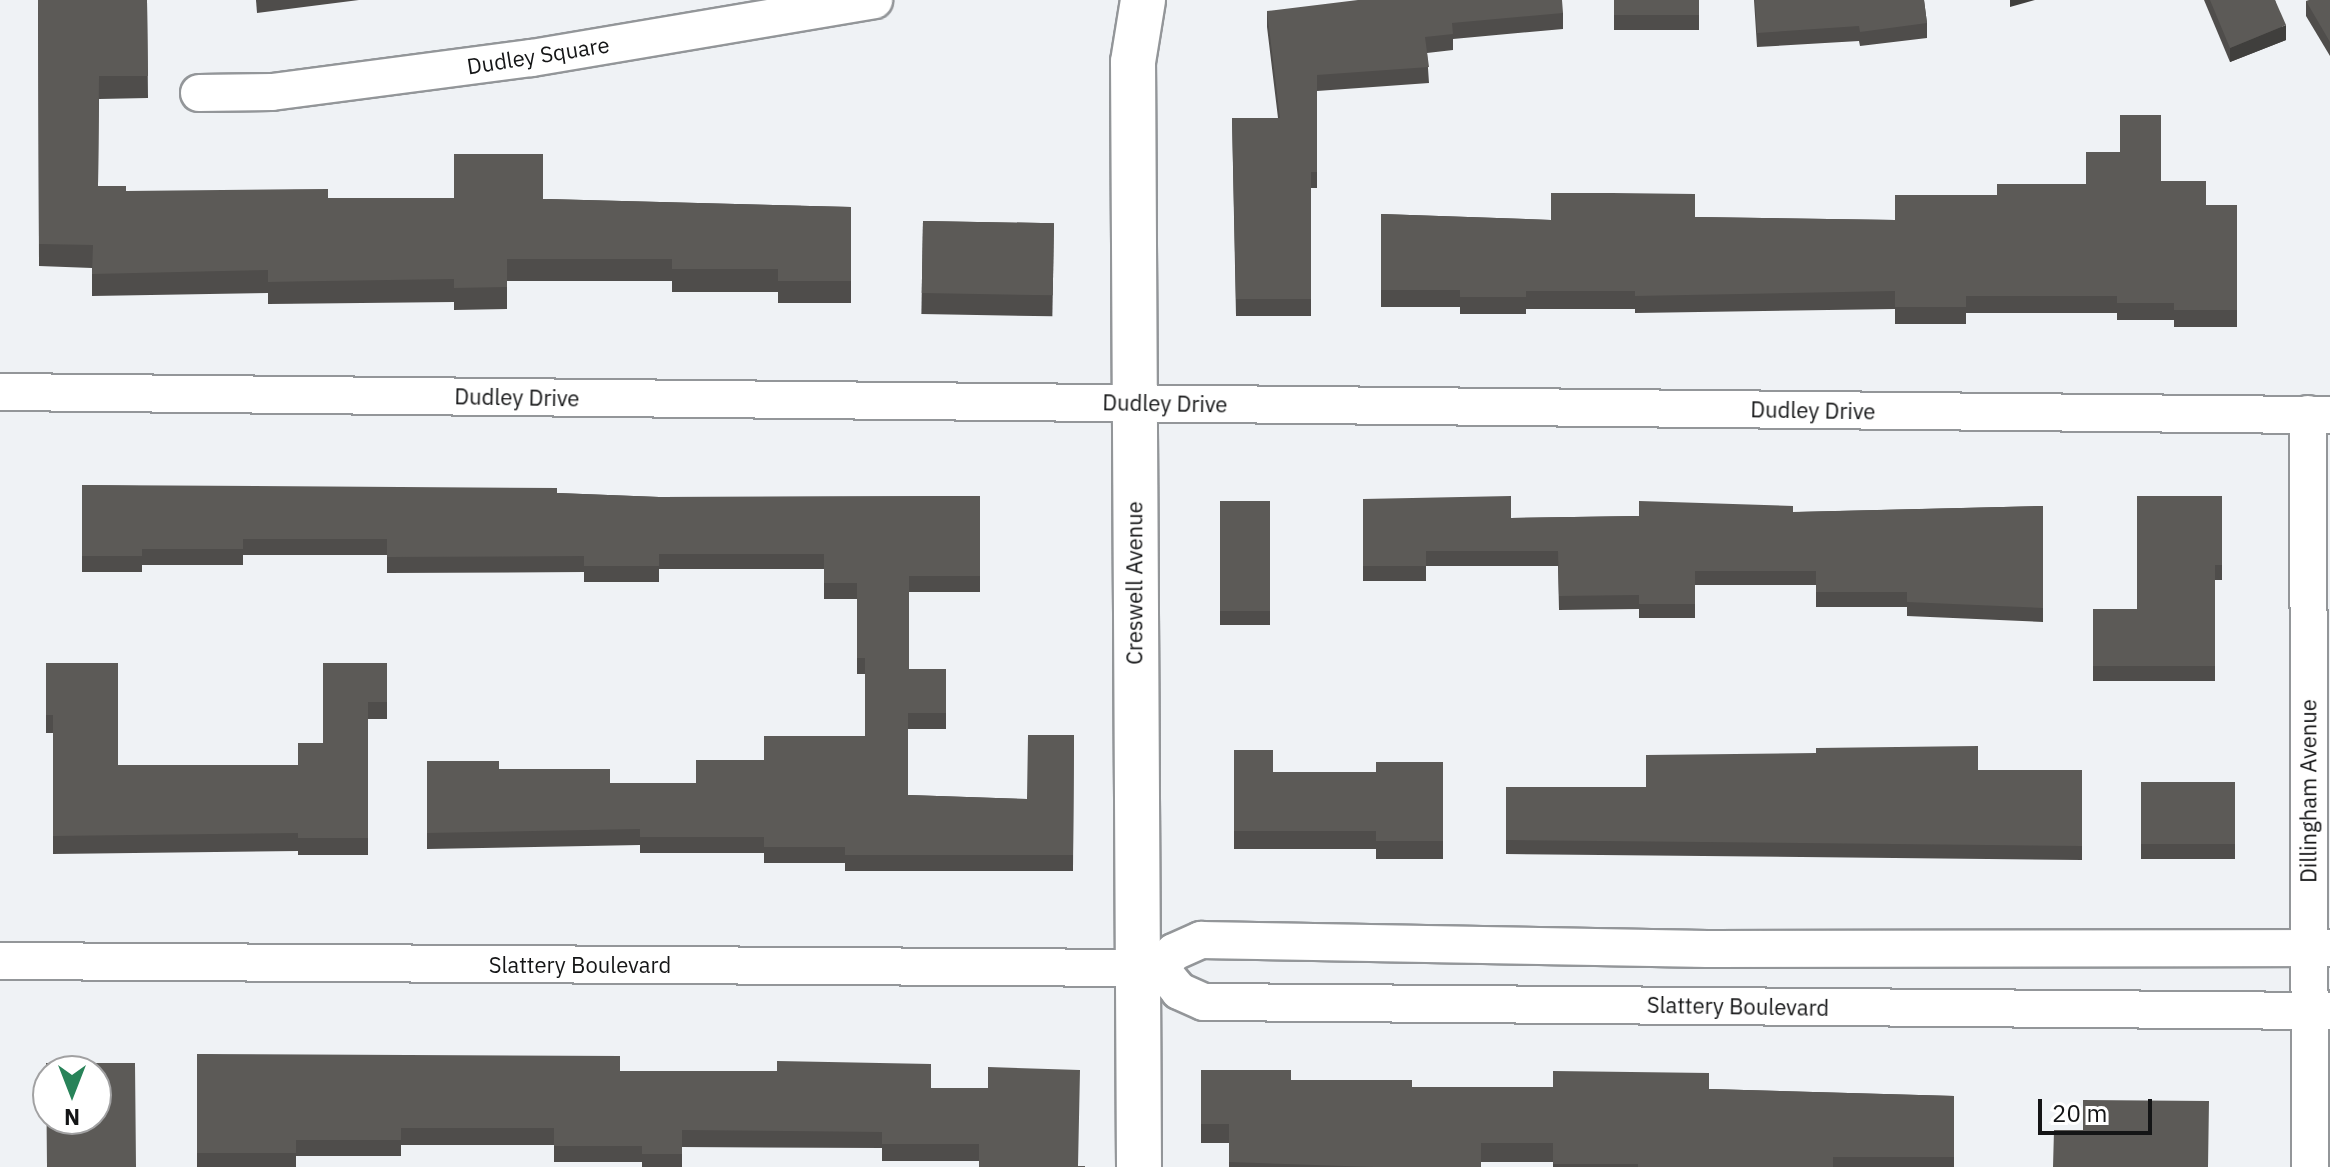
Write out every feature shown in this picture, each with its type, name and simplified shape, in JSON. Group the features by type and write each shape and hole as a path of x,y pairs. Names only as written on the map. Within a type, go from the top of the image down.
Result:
{"street":[{"name":"Dudley Square","path":"199,93 272,92 532,58 874,0"},
{"name":"Creswell Avenue","path":"1139,1167 1148,968 1133,403 1133,62 1142,0"},
{"name":"Dudley Drive","path":"0,392 2319,414"},
{"name":"Dillingham Avenue","path":"2310,1167 2319,1011 2319,414"},
{"path":"1148,968 1201,940 1708,949 2319,948"},
{"name":"Slattery Boulevard","path":"0,961 1148,968 1179,991 1204,1002 2319,1011"}],"building":[{"path":"38,0 147,0 148,76 99,76 98,186 126,186 126,191 328,189 328,198 454,198 454,154 543,154 543,199 851,207 851,281 778,281 778,269 672,269 672,259 507,259 507,287 454,288 454,279 268,282 268,270 92,274 93,245 39,244"},
{"path":"1358,0 1562,0 1563,13 1452,23 1453,34 1425,37 1429,67 1317,75 1317,172 1311,172 1311,299 1236,299 1232,118 1280,118 1267,11"},
{"path":"1614,0 1699,0 1699,15 1614,15"},
{"path":"1755,0 1924,0 1927,23 1860,32 1859,26 1757,33"},
{"path":"2210,0 2275,0 2286,25 2230,48"},
{"path":"2330,0 2330,42 2306,1"},
{"path":"2120,115 2161,115 2161,181 2206,181 2206,205 2237,205 2237,310 2174,310 2174,303 2117,303 2117,296 1966,296 1966,307 1895,307 1895,291 1635,296 1635,291 1526,291 1526,297 1460,297 1460,290 1381,290 1381,214 1551,220 1551,193 1612,193 1695,194 1695,217 1895,220 1895,195 1997,195 1997,184 2086,184 2086,152 2120,152"},
{"path":"923,221 1054,223 1053,295 922,293"},
{"path":"82,485 557,488 557,493 659,497 980,496 980,576 909,576 909,669 946,669 946,713 908,713 908,795 1027,799 1028,735 1074,735 1073,855 845,855 845,847 764,847 764,837 640,837 640,829 427,833 427,761 499,761 499,769 610,769 610,783 696,783 696,760 764,760 764,736 865,736 865,658 857,658 857,583 824,583 824,554 659,554 659,566 584,566 584,556 387,557 387,539 243,539 243,549 142,549 142,556 82,556"},
{"path":"1511,496 1511,518 1639,516 1639,501 1793,506 1793,512 2043,506 2043,608 1907,602 1907,592 1816,592 1816,571 1695,571 1695,604 1639,604 1639,595 1559,596 1558,551 1426,551 1426,566 1363,566 1363,499"},
{"path":"2137,496 2222,496 2222,565 2215,565 2215,666 2093,666 2093,609 2137,609"},
{"path":"1220,501 1270,501 1270,611 1220,611"},
{"path":"46,663 118,663 118,765 298,765 298,743 323,743 323,663 387,663 387,702 368,702 368,838 298,838 298,833 53,836 53,715 46,715"},
{"path":"1978,746 1978,770 2082,770 2082,846 1506,840 1506,787 1646,787 1646,755 1816,753 1816,748"},
{"path":"1234,750 1273,750 1273,772 1376,772 1376,762 1443,762 1443,841 1376,841 1376,831 1234,831"},
{"path":"2141,782 2235,782 2235,844 2141,844"},
{"path":"197,1054 620,1056 620,1071 777,1071 777,1061 931,1064 931,1088 988,1088 988,1067 1080,1070 1078,1166 1085,1167 979,1167 979,1144 882,1144 882,1132 682,1130 682,1154 642,1154 642,1146 554,1146 554,1128 401,1128 401,1140 296,1140 296,1153 197,1153"},
{"path":"112,1063 135,1063 136,1167 47,1167 47,1135 112,1135"},
{"path":"1201,1070 1291,1070 1291,1080 1412,1080 1412,1087 1553,1087 1553,1071 1709,1073 1709,1089 1954,1096 1954,1157 1833,1157 1833,1167 1638,1167 1638,1164 1553,1164 1553,1143 1481,1143 1481,1167 1229,1162 1229,1124 1201,1124"},
{"path":"2083,1100 2209,1101 2208,1167 2053,1167 2054,1130 2083,1130"}]}
